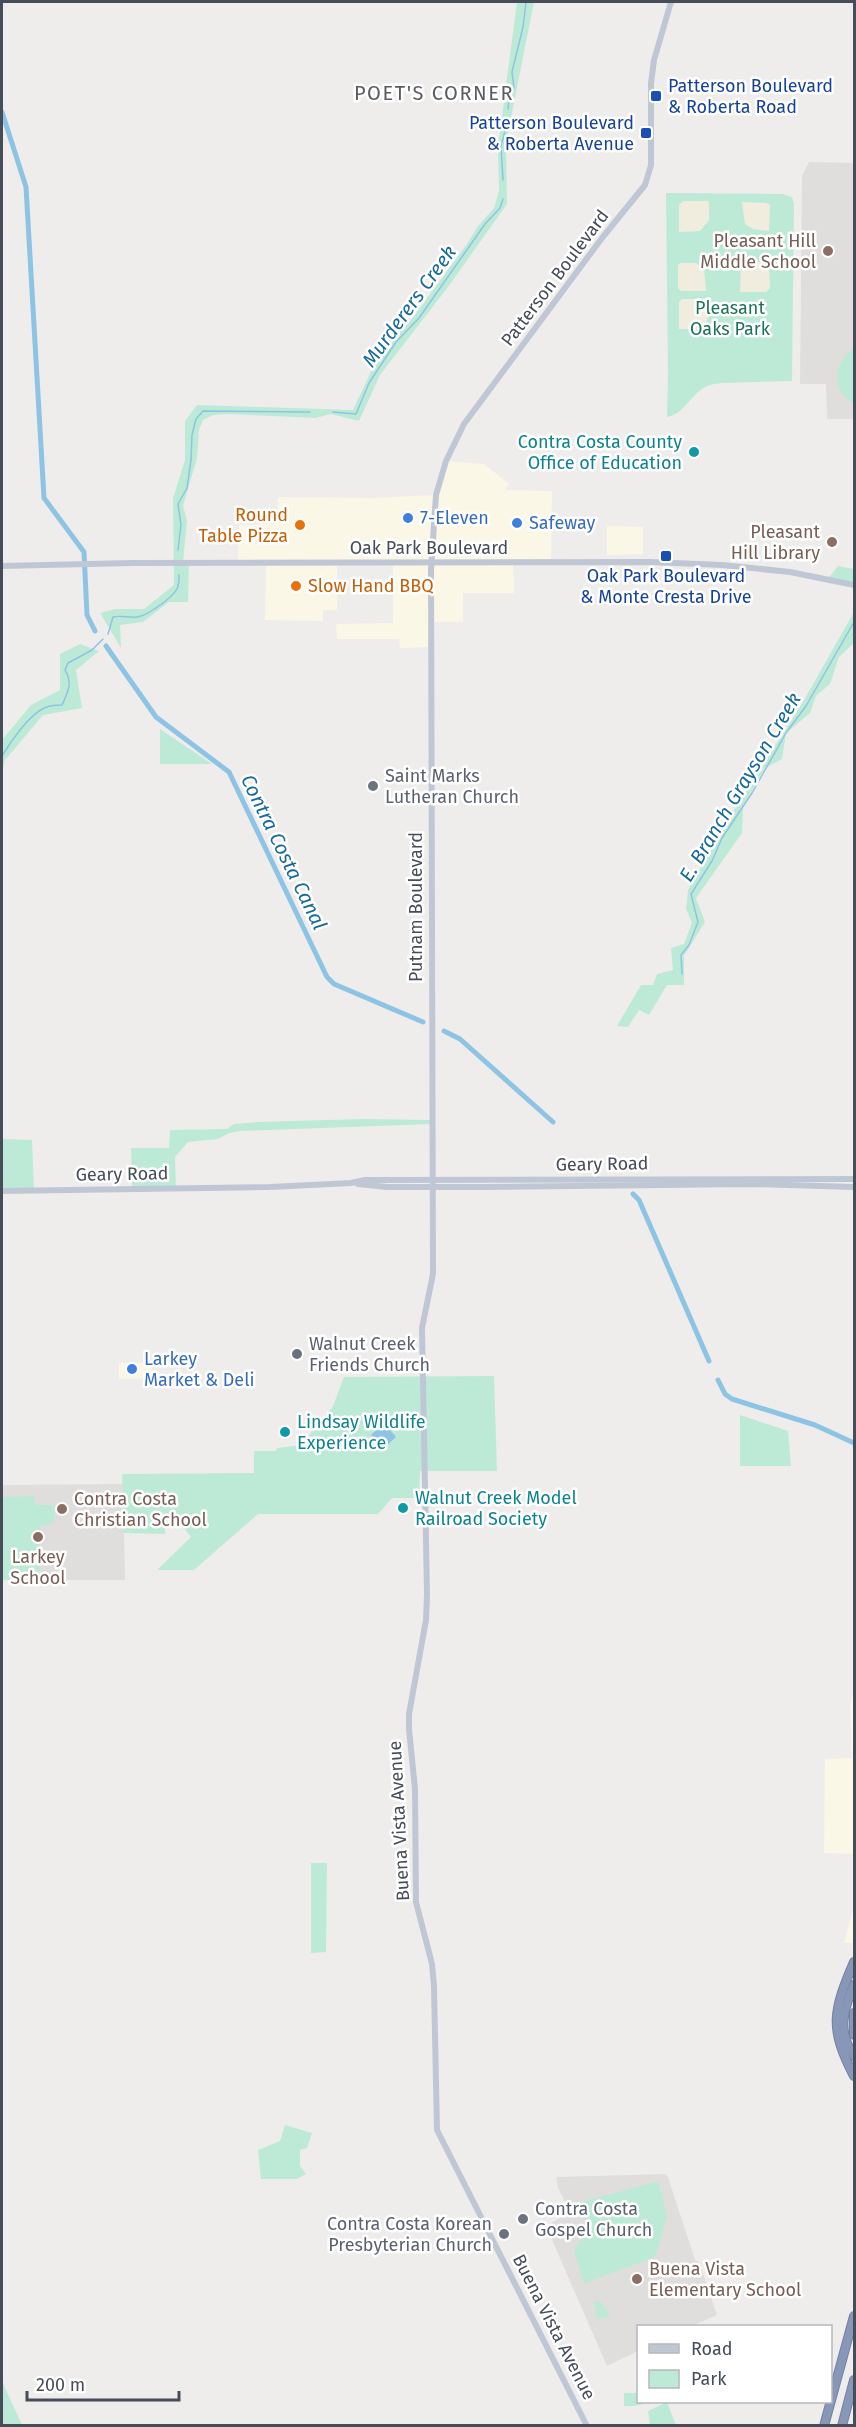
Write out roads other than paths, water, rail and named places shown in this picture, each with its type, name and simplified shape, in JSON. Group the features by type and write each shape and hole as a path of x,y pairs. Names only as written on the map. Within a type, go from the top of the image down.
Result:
{"highway":[{"path":"855,1962 836,2011 835,2024 841,2049 855,2076"},
{"path":"855,1985 846,2004 843,2027 844,2038 855,2056"},
{"path":"855,2013 855,2035"},
{"path":"832,2398 855,2316"},
{"path":"842,2426 855,2380"},
{"path":"824,2426 830,2403"}],"street":[{"name":"Patterson Boulevard","path":"432,562 436,495 446,461 464,424 602,238 645,185 651,165 651,83 654,60 671,2"},
{"name":"Putnam Boulevard","path":"432,562 430,737 432,1183"},
{"name":"Oak Park Boulevard","path":"2,566 650,562 722,565 790,572 855,585"},
{"path":"786,1178 786,1186"},
{"name":"Geary Road","path":"432,1183 855,1179"},
{"name":"Geary Road","path":"2,1191 351,1183 365,1180 432,1183 855,1187"},
{"name":"Buena Vista Avenue","path":"432,1183 433,1274 422,1328 426,1620 409,1714 415,1790 416,1902 432,1964 434,1986 437,2130 587,2426"}],"water":[{"path":"384,1423 396,1437 383,1449 371,1435"}],"waterway":[{"name":"Murderers Creek","path":"508,109 514,88 512,72 523,27 526,2"},
{"name":"Contra Costa Canal","path":"2,112 26,187 44,498 84,552 87,615 95,631"},
{"name":"Murderers Creek","path":"503,180 501,146 507,124"},
{"name":"Murderers Creek","path":"333,412 356,414 369,383 396,342 419,318 485,224 500,208 503,199"},
{"name":"Murderers Creek","path":"178,550 181,525 178,504 187,488 192,435 196,419 203,411 310,412"},
{"name":"Murderers Creek","path":"108,634 113,617 141,616 165,602 177,589 179,575"},
{"name":"E. Branch Grayson Creek","path":"682,974 681,955 689,945 698,922 691,894 712,861 722,838 752,793 786,733 806,706 854,622"},
{"name":"Murderers Creek","path":"2,756 16,735 34,715 49,706 62,705 69,688 69,679 65,670 68,663 92,650 103,639"},
{"name":"Contra Costa Canal","path":"106,646 156,717 229,772 327,977 334,984 423,1022"},
{"name":"Contra Costa Canal","path":"444,1031 460,1039 553,1122"},
{"name":"Contra Costa Canal","path":"633,1194 639,1200 709,1361"},
{"name":"Contra Costa Canal","path":"718,1380 725,1394 732,1399 815,1425 854,1443"}],"place":[{"name":"Patterson Boulevard & Roberta Road","path":"656,96"},
{"name":"Patterson Boulevard & Roberta Avenue","path":"646,133"},
{"name":"Pleasant Hill Middle School","path":"828,251"},
{"name":"Contra Costa County Office of Education","path":"694,452"},
{"name":"7-Eleven","path":"408,518"},
{"name":"Safeway","path":"517,523"},
{"name":"Round Table Pizza","path":"300,525"},
{"name":"Pleasant Hill Library","path":"832,542"},
{"name":"Oak Park Boulevard & Monte Cresta Drive","path":"666,556"},
{"name":"Slow Hand BBQ","path":"296,586"},
{"name":"Saint Marks Lutheran Church","path":"373,786"},
{"name":"Walnut Creek Friends Church","path":"297,1354"},
{"name":"Larkey Market & Deli","path":"132,1369"},
{"name":"Lindsay Wildlife Experience","path":"285,1432"},
{"name":"Walnut Creek Model Railroad Society","path":"403,1508"},
{"name":"Contra Costa Christian School","path":"62,1509"},
{"name":"Larkey School","path":"38,1537"},
{"name":"Contra Costa Gospel Church","path":"523,2219"},
{"name":"Contra Costa Korean Presbyterian Church","path":"504,2234"},
{"name":"Buena Vista Elementary School","path":"637,2279"}],"district":[{"name":"POET'S CORNER","path":"434,93"}],"park label":[{"name":"Pleasant Oaks Park","path":"730,318"}]}
